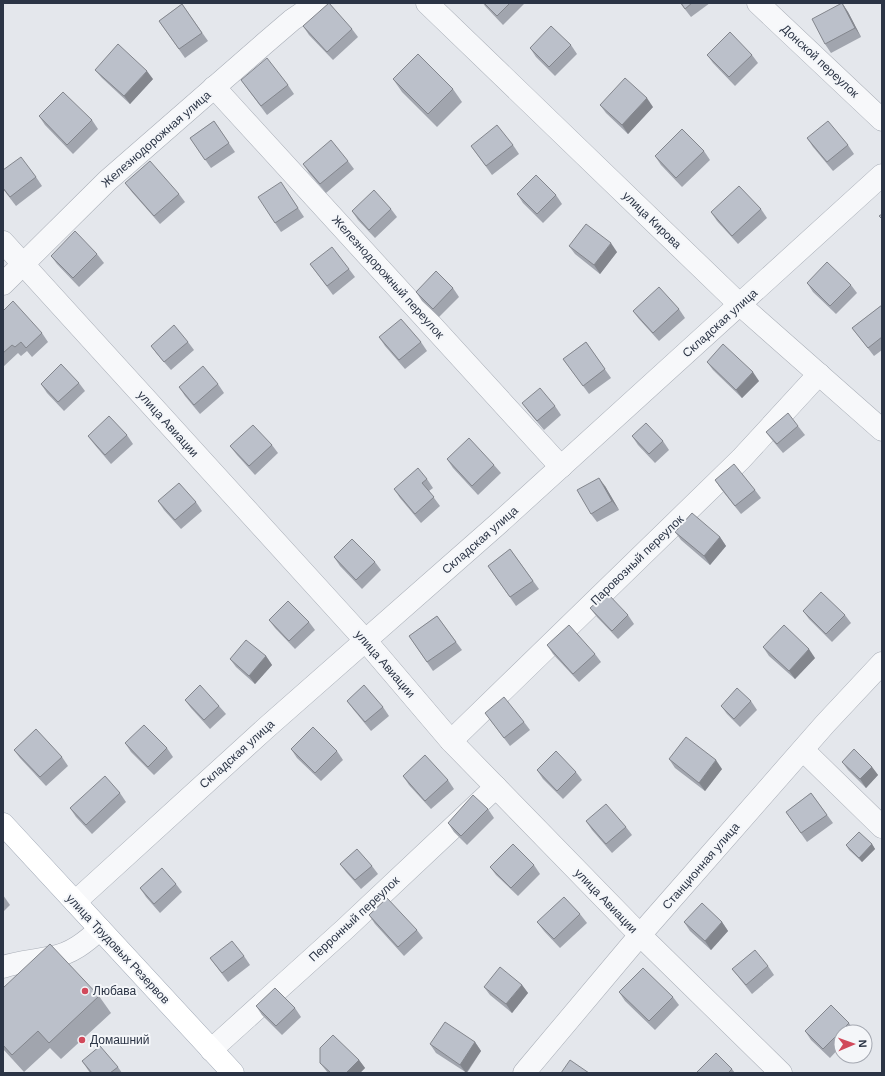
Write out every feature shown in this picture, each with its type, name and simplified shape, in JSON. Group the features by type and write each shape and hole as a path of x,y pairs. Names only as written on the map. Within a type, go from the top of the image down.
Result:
{"main road":[{"name":"улица Трудовых Резервов","path":"3,824 233,1073"}],"street":[{"name":"Железнодорожная улица","path":"3,284 107,181 292,20 317,3"},
{"name":"улица Кирова","path":"427,3 740,305 882,430"},
{"name":"Донской переулок","path":"758,3 882,120"},
{"name":"Железнодорожный переулок","path":"214,87 561,467"},
{"name":"Складская улица","path":"75,902 266,728 494,528 882,175"},
{"name":"улица Авиации","path":"3,242 365,640 451,741 640,935 781,1073"},
{"name":"Паровозный переулок","path":"451,741 741,459 819,374"},
{"name":"Станционная улица","path":"526,1072 640,935 882,663"},
{"path":"804,750 882,827"},
{"name":"Перронный переулок","path":"211,1050 345,929 496,787"},
{"path":"3,967 12,964 54,957 77,948 100,929"}],"building":[{"path":"329,3 352,29 327,52 303,26"},
{"path":"484,3 510,3 497,16"},
{"path":"681,3 692,3 685,9"},
{"path":"842,3 855,28 825,44 812,19"},
{"path":"182,4 202,33 179,49 159,21"},
{"path":"551,26 571,45 549,67 530,48"},
{"path":"730,32 752,55 729,77 707,55"},
{"path":"118,44 147,71 124,96 95,70"},
{"path":"418,54 453,89 428,114 393,79"},
{"path":"267,58 288,85 261,106 241,80"},
{"path":"625,78 647,98 622,125 600,105"},
{"path":"63,92 92,120 67,145 39,116"},
{"path":"214,121 229,143 205,160 190,138"},
{"path":"828,121 848,145 827,162 807,138"},
{"path":"497,125 513,145 486,166 471,146"},
{"path":"682,129 704,151 676,178 655,156"},
{"path":"331,140 348,161 320,184 303,164"},
{"path":"21,157 36,177 10,197 3,188 3,170"},
{"path":"150,161 179,194 154,216 125,183"},
{"path":"536,175 556,195 537,214 517,194"},
{"path":"281,182 298,208 275,223 258,197"},
{"path":"739,186 761,209 732,236 711,212"},
{"path":"374,190 391,209 369,230 352,211"},
{"path":"586,224 611,243 594,265 569,246"},
{"path":"75,231 97,254 73,278 51,256"},
{"path":"332,247 349,269 327,286 310,264"},
{"path":"827,262 851,285 830,306 807,283"},
{"path":"436,271 453,288 433,309 416,292"},
{"path":"659,287 679,309 653,333 633,311"},
{"path":"13,301 42,333 26,348 21,342 15,347 12,345 3,353 3,311"},
{"path":"882,305 882,337 868,348 852,328"},
{"path":"401,319 421,342 399,360 379,337"},
{"path":"174,325 188,342 164,362 151,346"},
{"path":"586,342 605,369 583,386 563,359"},
{"path":"723,344 753,372 736,390 707,362"},
{"path":"61,364 79,383 58,402 41,384"},
{"path":"203,366 218,384 194,405 179,387"},
{"path":"540,388 555,406 537,421 522,403"},
{"path":"788,413 798,426 777,444 766,432"},
{"path":"109,416 127,435 105,455 88,436"},
{"path":"646,423 663,441 649,454 632,436"},
{"path":"253,425 272,445 249,466 230,446"},
{"path":"469,438 494,465 472,486 447,459"},
{"path":"734,464 755,490 735,506 715,480"},
{"path":"418,468 427,479 422,483 434,497 415,514 394,489"},
{"path":"599,478 612,501 591,514 577,490"},
{"path":"179,483 196,502 175,520 158,501"},
{"path":"692,513 720,537 704,556 675,532"},
{"path":"352,539 375,562 356,580 334,557"},
{"path":"510,549 533,581 510,597 488,566"},
{"path":"821,592 845,615 826,634 803,611"},
{"path":"607,593 628,615 612,631 590,608"},
{"path":"288,601 309,622 289,641 269,620"},
{"path":"437,616 456,642 427,662 409,636"},
{"path":"569,625 595,654 573,674 547,645"},
{"path":"784,625 809,649 789,671 763,647"},
{"path":"246,640 266,656 249,676 230,659"},
{"path":"200,685 219,706 204,720 185,700"},
{"path":"364,685 383,707 365,722 347,701"},
{"path":"737,688 751,701 734,719 721,706"},
{"path":"504,697 524,722 504,738 485,713"},
{"path":"144,725 167,748 148,767 125,743"},
{"path":"313,727 337,751 315,773 291,749"},
{"path":"36,729 62,757 40,777 14,750"},
{"path":"686,737 716,760 699,783 669,759"},
{"path":"854,749 872,767 860,779 842,762"},
{"path":"556,751 576,772 557,791 537,770"},
{"path":"425,755 448,780 425,801 403,776"},
{"path":"105,776 120,793 86,825 70,808"},
{"path":"811,793 827,815 801,833 786,812"},
{"path":"473,795 488,809 461,836 448,823"},
{"path":"606,804 626,827 606,844 586,821"},
{"path":"859,832 872,844 859,858 846,845"},
{"path":"513,844 534,865 511,888 490,867"},
{"path":"357,849 372,866 355,880 340,864"},
{"path":"162,868 176,884 154,904 140,888"},
{"path":"564,897 580,914 554,939 537,922"},
{"path":"387,898 417,930 398,947 369,915"},
{"path":"702,903 722,922 705,941 684,922"},
{"path":"232,941 244,956 222,973 210,958"},
{"path":"50,944 99,996 49,1043 38,1031 12,1055 3,1045 3,988"},
{"path":"755,950 768,966 746,985 732,969"},
{"path":"500,967 522,985 506,1004 484,987"},
{"path":"643,968 673,997 649,1021 619,992"},
{"path":"275,988 295,1008 276,1026 256,1006"},
{"path":"831,1005 849,1023 833,1024 833,1039 823,1049 805,1031"},
{"path":"445,1022 475,1042 460,1065 430,1044"},
{"path":"333,1035 359,1060 346,1073 331,1073 320,1063 320,1048"},
{"path":"100,1046 118,1067 110,1073 92,1073 82,1061"},
{"path":"716,1053 732,1069 728,1073 697,1073 697,1072"},
{"path":"570,1060 589,1073 561,1073"}],"place":[{"name":"Любава","path":"85,991"},
{"name":"Домашний","path":"82,1040"}]}
